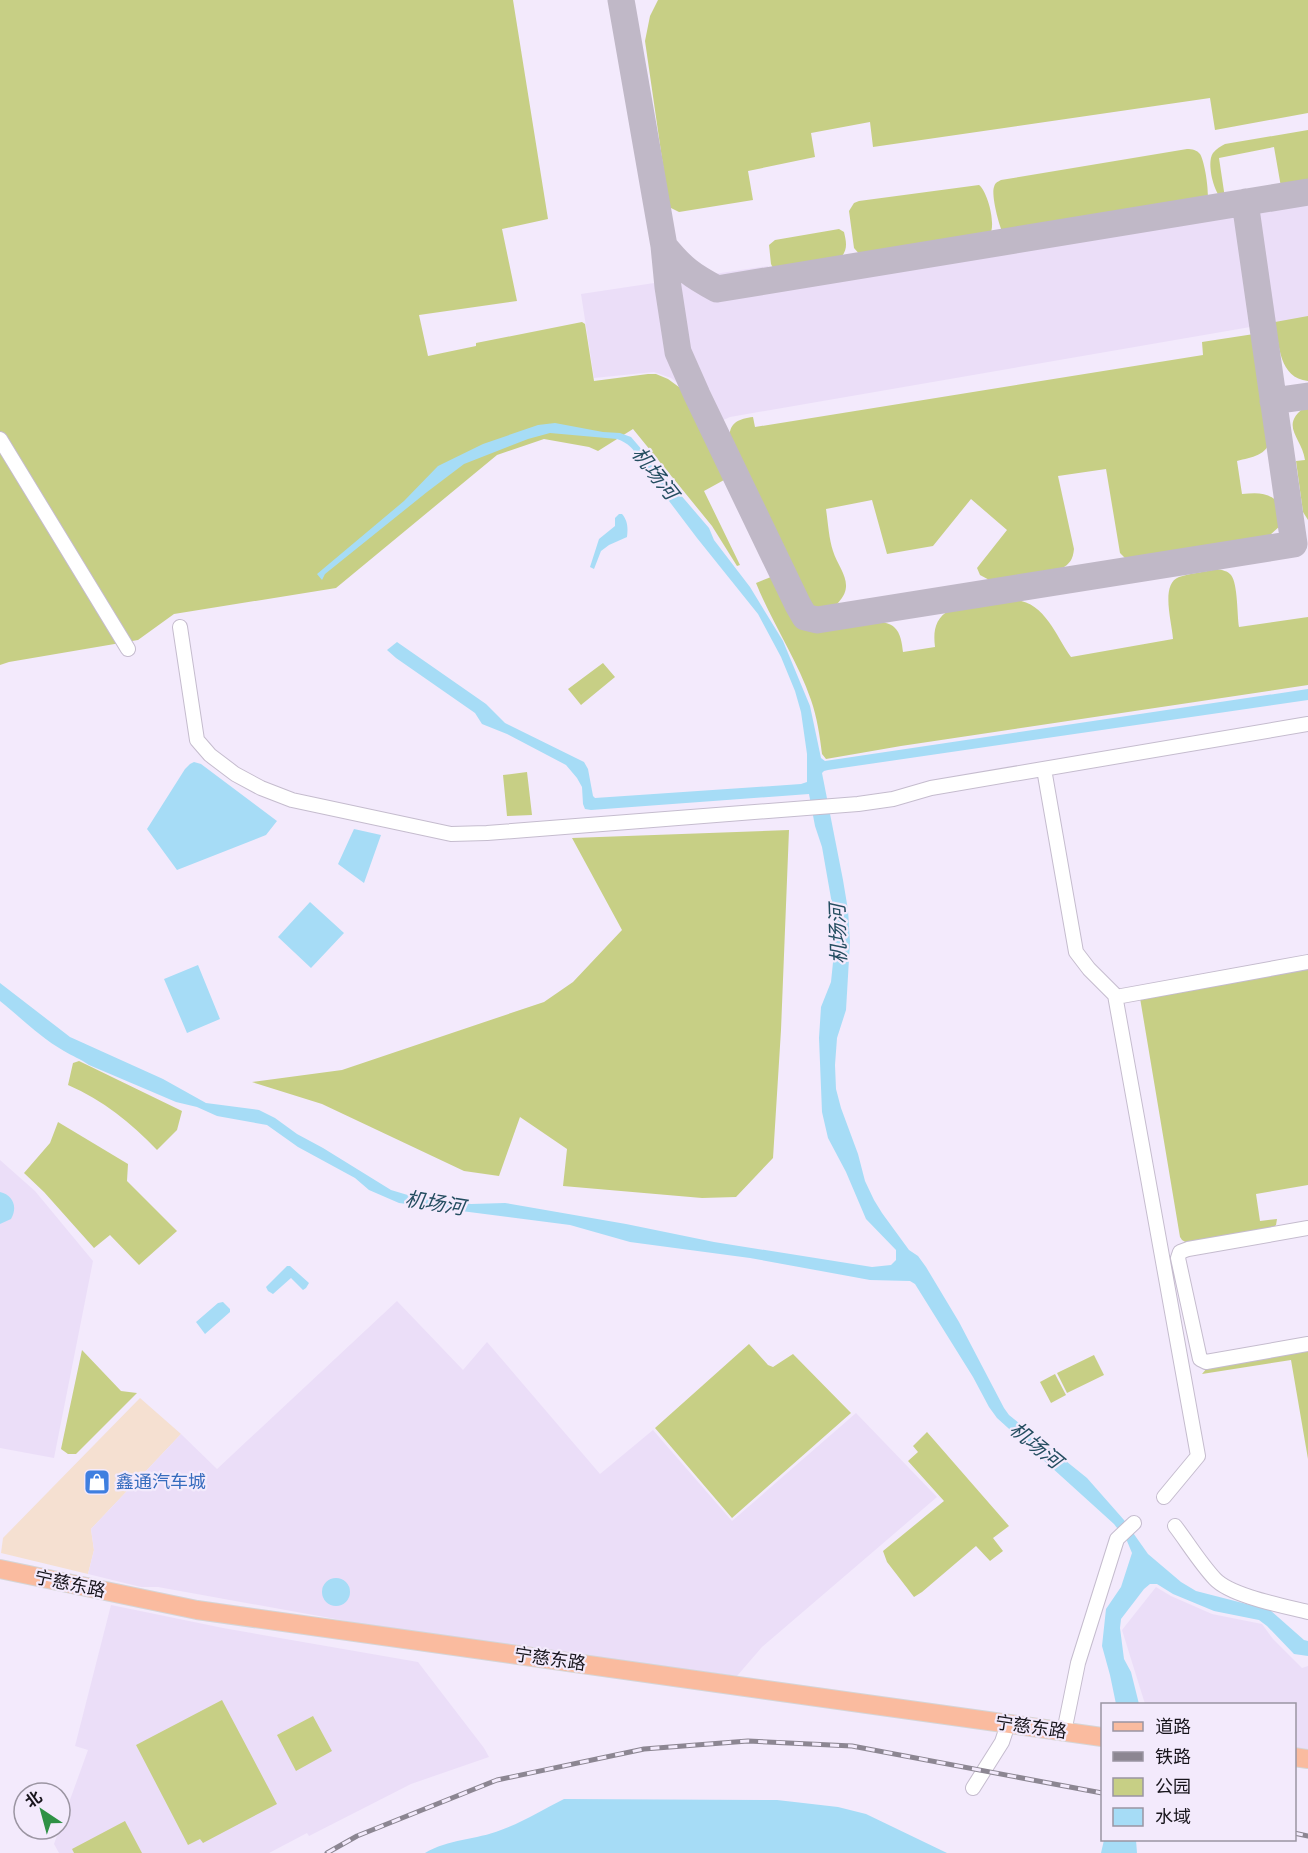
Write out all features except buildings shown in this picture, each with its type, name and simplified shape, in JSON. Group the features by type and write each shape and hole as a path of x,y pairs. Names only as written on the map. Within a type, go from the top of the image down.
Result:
{"main road":[{"name":"宁慈东路","path":"0,1569 196,1610 1100,1736"}],"street":[{"path":"0,439 128,649"},
{"path":"180,627 197,740 210,755 235,774 261,788 292,800 451,834 858,804 893,799 931,788 1308,724"},
{"path":"1044,769 1076,952 1116,997 1198,1456 1164,1497"},
{"path":"1116,997 1308,962"},
{"path":"1308,1227 1188,1249 1180,1252 1178,1257 1200,1359 1206,1362 1308,1344"},
{"path":"1064,1731 1078,1663 1117,1539 1134,1523"},
{"path":"1175,1526 1216,1580 1227,1588 1308,1612"},
{"path":"973,1788 1002,1742 1008,1724"}],"shaded area":[{"path":"1308,186 1308,317 730,417 702,430 683,387 671,378 654,372 594,378 581,294 768,266 768,272"},
{"path":"0,1160 35,1191 93,1261 54,1458 0,1448"},
{"path":"397,1301 463,1370 487,1342 600,1474 653,1430 732,1521 856,1413 937,1497 762,1647 737,1676 424,1635 158,1587 141,1587 88,1574 94,1550 91,1529 181,1434 217,1469"},
{"name":"鑫通汽车城","path":"140,1398 181,1434 91,1529 94,1550 88,1574 1,1553 3,1538"},
{"path":"1156,1587 1212,1614 1262,1624 1273,1639 1302,1668 1308,1666 1308,1749 1296,1747 1296,1703 1145,1703 1122,1630"},
{"path":"111,1605 223,1628 418,1662 489,1757 411,1784 309,1836 307,1833 269,1853 59,1853 54,1844 55,1841 72,1841 72,1794 88,1750 75,1746"}],"green space":[{"path":"0,0 513,0 548,219 502,229 517,301 419,315 428,356 476,346 476,343 582,322 585,324 594,381 648,374 656,374 668,379 683,390 724,480 704,491 740,565 737,566 712,526 633,429 598,451 589,447 544,439 497,455 336,588 174,614 138,640 0,665"},
{"path":"658,0 1308,0 1308,113 1215,130 1210,98 873,147 870,122 811,133 815,157 748,171 753,200 679,212 669,207 645,41 650,16"},
{"path":"1308,130 1308,183 1281,187 1274,147 1219,158 1225,198 1223,200 1220,197 1214,185 1210,164 1213,153 1217,149 1225,144"},
{"path":"1187,149 1197,152 1202,158 1208,193 1207,203 1204,205 1007,234 1001,229 993,191 1001,180"},
{"path":"979,185 985,195 992,218 989,236 864,256 861,256 854,248 849,211 854,203"},
{"path":"839,229 844,232 846,241 842,256 773,268 769,245 775,240"},
{"path":"1308,316 1308,381 1298,379 1286,367 1282,359 1275,322"},
{"path":"1254,334 1271,438 1262,452 1237,461 1242,494 1266,494 1283,510 1281,525 1269,536 1125,558 1120,553 1106,469 1058,476 1074,549 1070,561 1061,569 993,582 980,575 977,568 1007,530 971,499 933,546 887,554 872,500 826,509 832,546 846,583 846,590 834,606 818,609 810,606 803,597 730,440 732,426 748,418 753,417 755,427 1203,355 1202,342"},
{"path":"1308,405 1308,520 1303,512 1296,461 1305,460 1293,425 1299,412"},
{"path":"1217,569 1225,571 1233,579 1239,627 1308,617 1308,685 826,759 822,754 811,700 756,583 771,577 790,615 799,624 810,629 835,629 875,622 886,623 898,632 903,652 935,647 936,625 941,617 950,610 1016,600 1026,602 1035,607 1049,622 1071,657 1173,639 1168,595 1173,581 1179,577"},
{"path":"603,663 615,677 581,705 568,689"},
{"path":"527,772 532,815 507,816 503,775"},
{"path":"789,830 773,1158 736,1197 702,1198 563,1186 567,1149 520,1117 499,1176 464,1171 322,1104 252,1082 342,1070 544,1002 573,982 622,930 572,838"},
{"path":"1308,969 1308,1185 1256,1194 1260,1221 1277,1219 1276,1225 1271,1230 1187,1243 1180,1237 1140,998"},
{"path":"79,1061 182,1111 177,1130 157,1150 116,1113 68,1085 73,1063"},
{"path":"58,1122 128,1164 127,1181 177,1231 139,1265 110,1235 94,1248 24,1173 50,1143"},
{"path":"749,1344 768,1365 773,1367 793,1354 851,1413 732,1518 655,1428"},
{"path":"82,1350 121,1391 137,1393 76,1454 68,1454 61,1449"},
{"path":"1308,1350 1308,1459 1291,1360 1202,1374 1207,1368"},
{"path":"1094,1355 1104,1375 1067,1393 1057,1373"},
{"path":"1055,1374 1066,1395 1051,1403 1040,1382"},
{"path":"927,1432 1009,1526 993,1538 1003,1551 990,1561 976,1546 914,1597 887,1562 883,1551 944,1501 908,1461 918,1452 913,1446"},
{"path":"222,1700 277,1804 203,1843 200,1839 188,1845 136,1745"},
{"path":"313,1716 332,1751 296,1771 277,1735"},
{"path":"125,1821 142,1853 74,1853 72,1849"}],"water":[{"name":"机场河","path":"555,423 620,433 631,437 709,528 714,540 750,587 783,641 810,706 821,758 825,761 1308,689 1308,700 828,770 822,773 848,910 850,942 846,1010 837,1038 836,1089 865,1181 874,1200 909,1250 918,1256 926,1267 959,1322 1009,1415 1087,1478 1124,1520 1148,1554 1181,1582 1196,1591 1270,1610 1308,1641 1308,1656 1294,1654 1259,1620 1214,1611 1173,1594 1157,1584 1150,1584 1121,1619 1120,1628 1124,1659 1131,1672 1139,1703 1116,1703 1102,1646 1106,1609 1121,1587 1132,1553 1127,1541 1114,1524 997,1418 915,1284 910,1281 870,1280 750,1258 630,1242 570,1225 399,1203 369,1190 355,1178 298,1147 267,1125 217,1116 197,1107 176,1102 89,1065 47,1040 0,1001 0,983 70,1037 163,1079 206,1103 259,1110 391,1190 411,1196 471,1204 505,1203 714,1242 872,1267 891,1265 896,1260 896,1250 866,1219 846,1172 828,1138 822,1112 819,1038 821,1007 831,982 835,921 822,847 809,794 585,809 582,787 566,765 507,734 482,724 475,713 387,650 397,642 486,704 505,723 584,762 595,798 807,782 807,754 801,712 781,657 758,614 697,538 638,460 633,450 617,439 550,433 528,439 464,464 325,574 322,580 317,574 404,501 438,466 483,444 538,425"},
{"path":"622,514 626,522 627,537 601,551 594,569 590,567 599,539 615,526 615,518"},
{"path":"194,762 201,764 277,821 266,835 177,870 147,829 185,769"},
{"path":"354,829 381,835 364,883 338,864"},
{"path":"310,902 344,933 311,968 278,937"},
{"path":"198,965 220,1019 187,1033 164,979"},
{"path":"0,1192 11,1199 14,1210 11,1219 0,1224"},
{"path":"287,1266 290,1266 309,1283 306,1288 303,1290 291,1278 273,1294 268,1291 266,1287"},
{"path":"223,1302 230,1312 205,1334 196,1322 218,1303"},
{"path":"336,1578 346,1582 350,1592 346,1602 336,1606 326,1602 322,1592 326,1582"},
{"path":"564,1799 777,1800 838,1807 866,1814 947,1853 425,1853 443,1845 501,1830"},
{"path":"1104,1841 1136,1841 1137,1853 1101,1853"}],"taxiway":[{"path":"621,0 664,246 688,271 717,289 1308,192"},
{"path":"664,246 678,352 798,605 805,617 817,620 1294,544 1245,202"},
{"path":"1273,401 1308,396"}],"railway":[{"path":"327,1853 357,1836 497,1780 644,1749 748,1741 852,1746 1101,1793"},
{"path":"1296,1833 1308,1836"}],"place":[{"name":"鑫通汽车城","path":"97,1482"}]}
